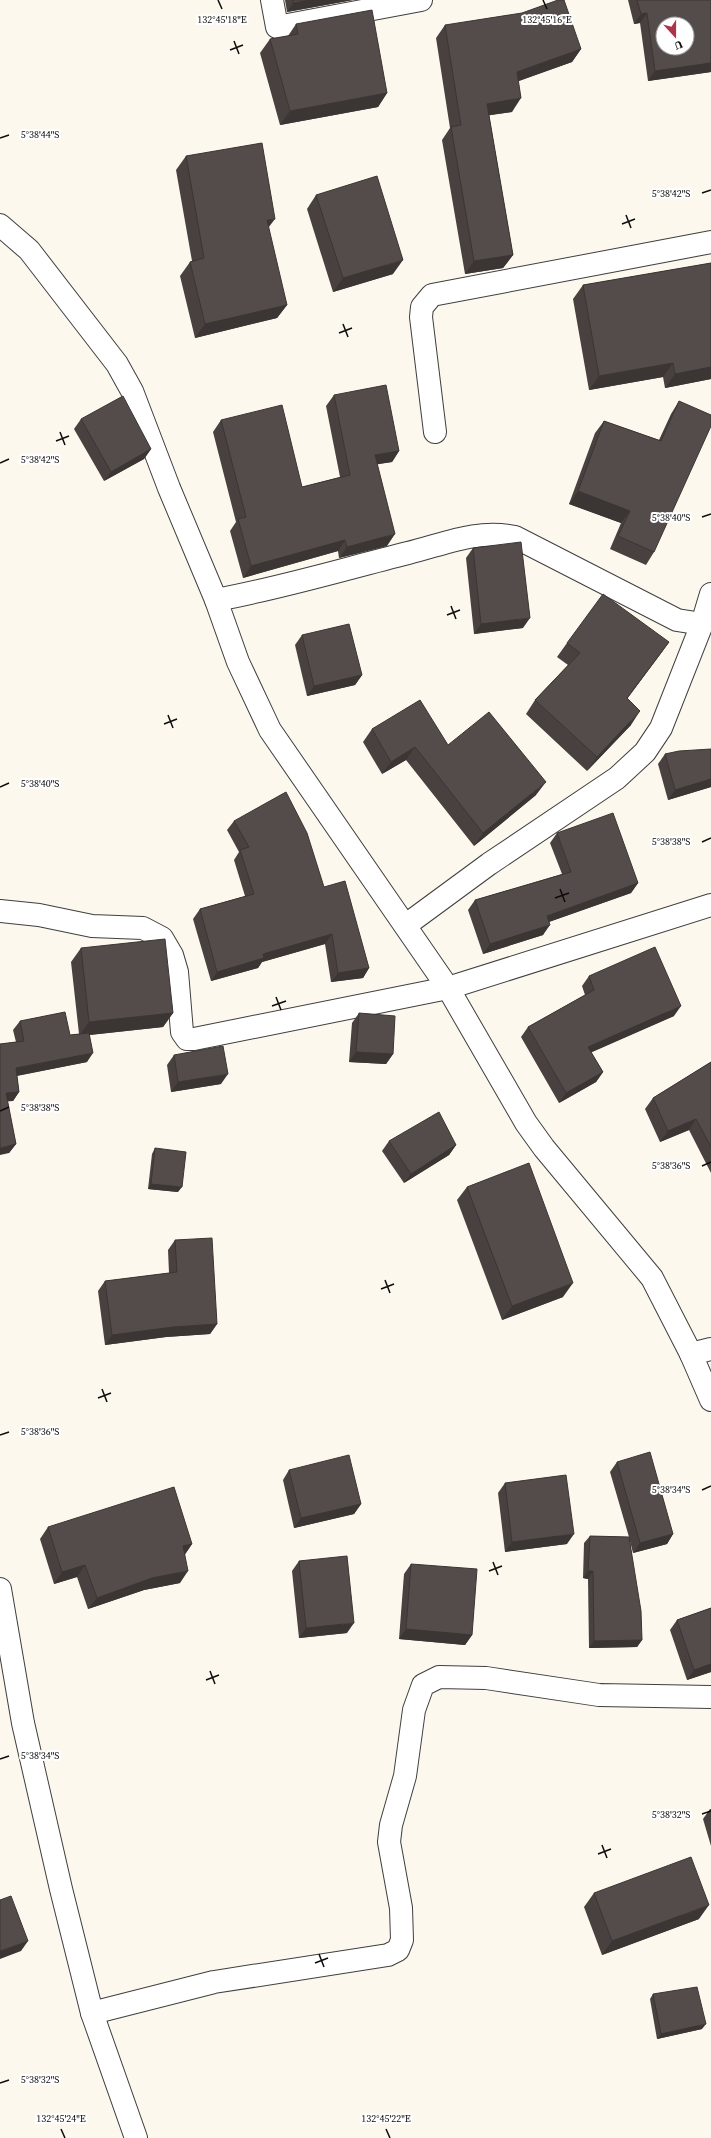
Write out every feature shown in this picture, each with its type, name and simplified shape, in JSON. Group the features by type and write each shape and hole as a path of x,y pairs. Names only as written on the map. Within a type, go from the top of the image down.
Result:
{"street":[{"path":"272,0 277,27 421,0"},
{"path":"0,225 29,250 117,364 132,391 169,488 216,600 238,662 270,730 406,925 448,988 526,1123 544,1148 652,1278 701,1351 711,1400"},
{"path":"435,432 421,317 422,307 432,295 711,242"},
{"path":"216,600 259,592 425,549 457,538 497,533 515,537 672,617 702,624"},
{"path":"406,925 489,864 617,778 645,752 661,728 702,624 711,594"},
{"path":"0,911 39,915 92,926 142,928 162,938 172,955 175,967 182,1032 186,1039 448,988 711,905"},
{"path":"0,1589 23,1724 61,1889 92,2012 136,2138"},
{"path":"92,2012 214,1982 388,1955 398,1950 402,1940 401,1908 389,1836 390,1825 405,1776 414,1710 423,1685 439,1677 486,1678 599,1695 711,1697"}],"building":[{"path":"293,0 311,0 293,3"},
{"path":"558,0 564,0 581,49 517,72 521,98 487,104 513,255 474,261 451,127 461,125 445,25 522,13"},
{"path":"637,0 711,0 711,63 655,71 647,13 641,14"},
{"path":"372,10 387,93 290,111 270,39 298,34 296,24"},
{"path":"262,143 275,219 267,220 287,305 205,324 190,262 204,258 186,156"},
{"path":"377,176 403,260 343,278 316,195"},
{"path":"711,263 711,367 675,374 673,363 599,376 583,285"},
{"path":"386,385 399,451 375,455 395,534 347,547 345,540 251,566 238,519 246,517 221,420 282,405 302,487 350,475 334,395"},
{"path":"123,396 151,449 111,472 81,419"},
{"path":"679,401 711,415 711,426 654,552 618,536 630,511 578,491 604,421 661,441"},
{"path":"521,542 530,618 481,624 473,548"},
{"path":"603,594 669,642 627,698 640,711 597,757 535,700 580,653 567,643"},
{"path":"349,624 362,675 314,686 302,635"},
{"path":"420,700 448,745 489,712 546,782 483,833 415,747 391,762 372,729"},
{"path":"711,749 711,779 675,790 665,754 679,751"},
{"path":"286,792 307,833 324,887 345,881 369,968 338,973 332,934 263,954 264,958 217,972 200,909 254,894 240,850 249,847 234,821"},
{"path":"613,813 638,883 547,916 550,925 490,944 475,900 571,872 557,833"},
{"path":"165,939 173,1013 89,1022 81,948"},
{"path":"655,947 681,1006 588,1047 603,1072 566,1093 528,1027 594,990 589,976"},
{"path":"65,1012 70,1035 89,1033 93,1053 16,1068 19,1092 6,1093 16,1144 0,1148 0,1044 24,1041 20,1021"},
{"path":"359,1013 395,1016 393,1054 356,1052"},
{"path":"223,1046 228,1074 178,1082 174,1055"},
{"path":"711,1062 711,1147 696,1119 668,1131 653,1098"},
{"path":"439,1112 456,1145 411,1174 389,1141"},
{"path":"155,1148 186,1152 182,1187 151,1184"},
{"path":"529,1163 573,1283 512,1306 467,1187"},
{"path":"212,1238 217,1324 173,1327 112,1335 105,1281 177,1272 175,1240"},
{"path":"650,1452 673,1534 640,1543 617,1462"},
{"path":"349,1455 361,1504 301,1518 289,1470"},
{"path":"566,1475 574,1534 512,1542 505,1483"},
{"path":"174,1487 192,1544 183,1546 188,1571 152,1578 97,1598 85,1565 62,1572 48,1527"},
{"path":"590,1536 629,1537 641,1611 642,1640 594,1641 593,1571 588,1571"},
{"path":"347,1556 354,1623 306,1628 299,1561"},
{"path":"411,1564 477,1569 472,1635 406,1629"},
{"path":"711,1608 711,1664 694,1670 677,1620"},
{"path":"691,1857 709,1905 612,1941 594,1893"},
{"path":"11,1896 28,1941 0,1951 0,1900"},
{"path":"697,1987 706,2024 661,2034 653,1994"}]}
